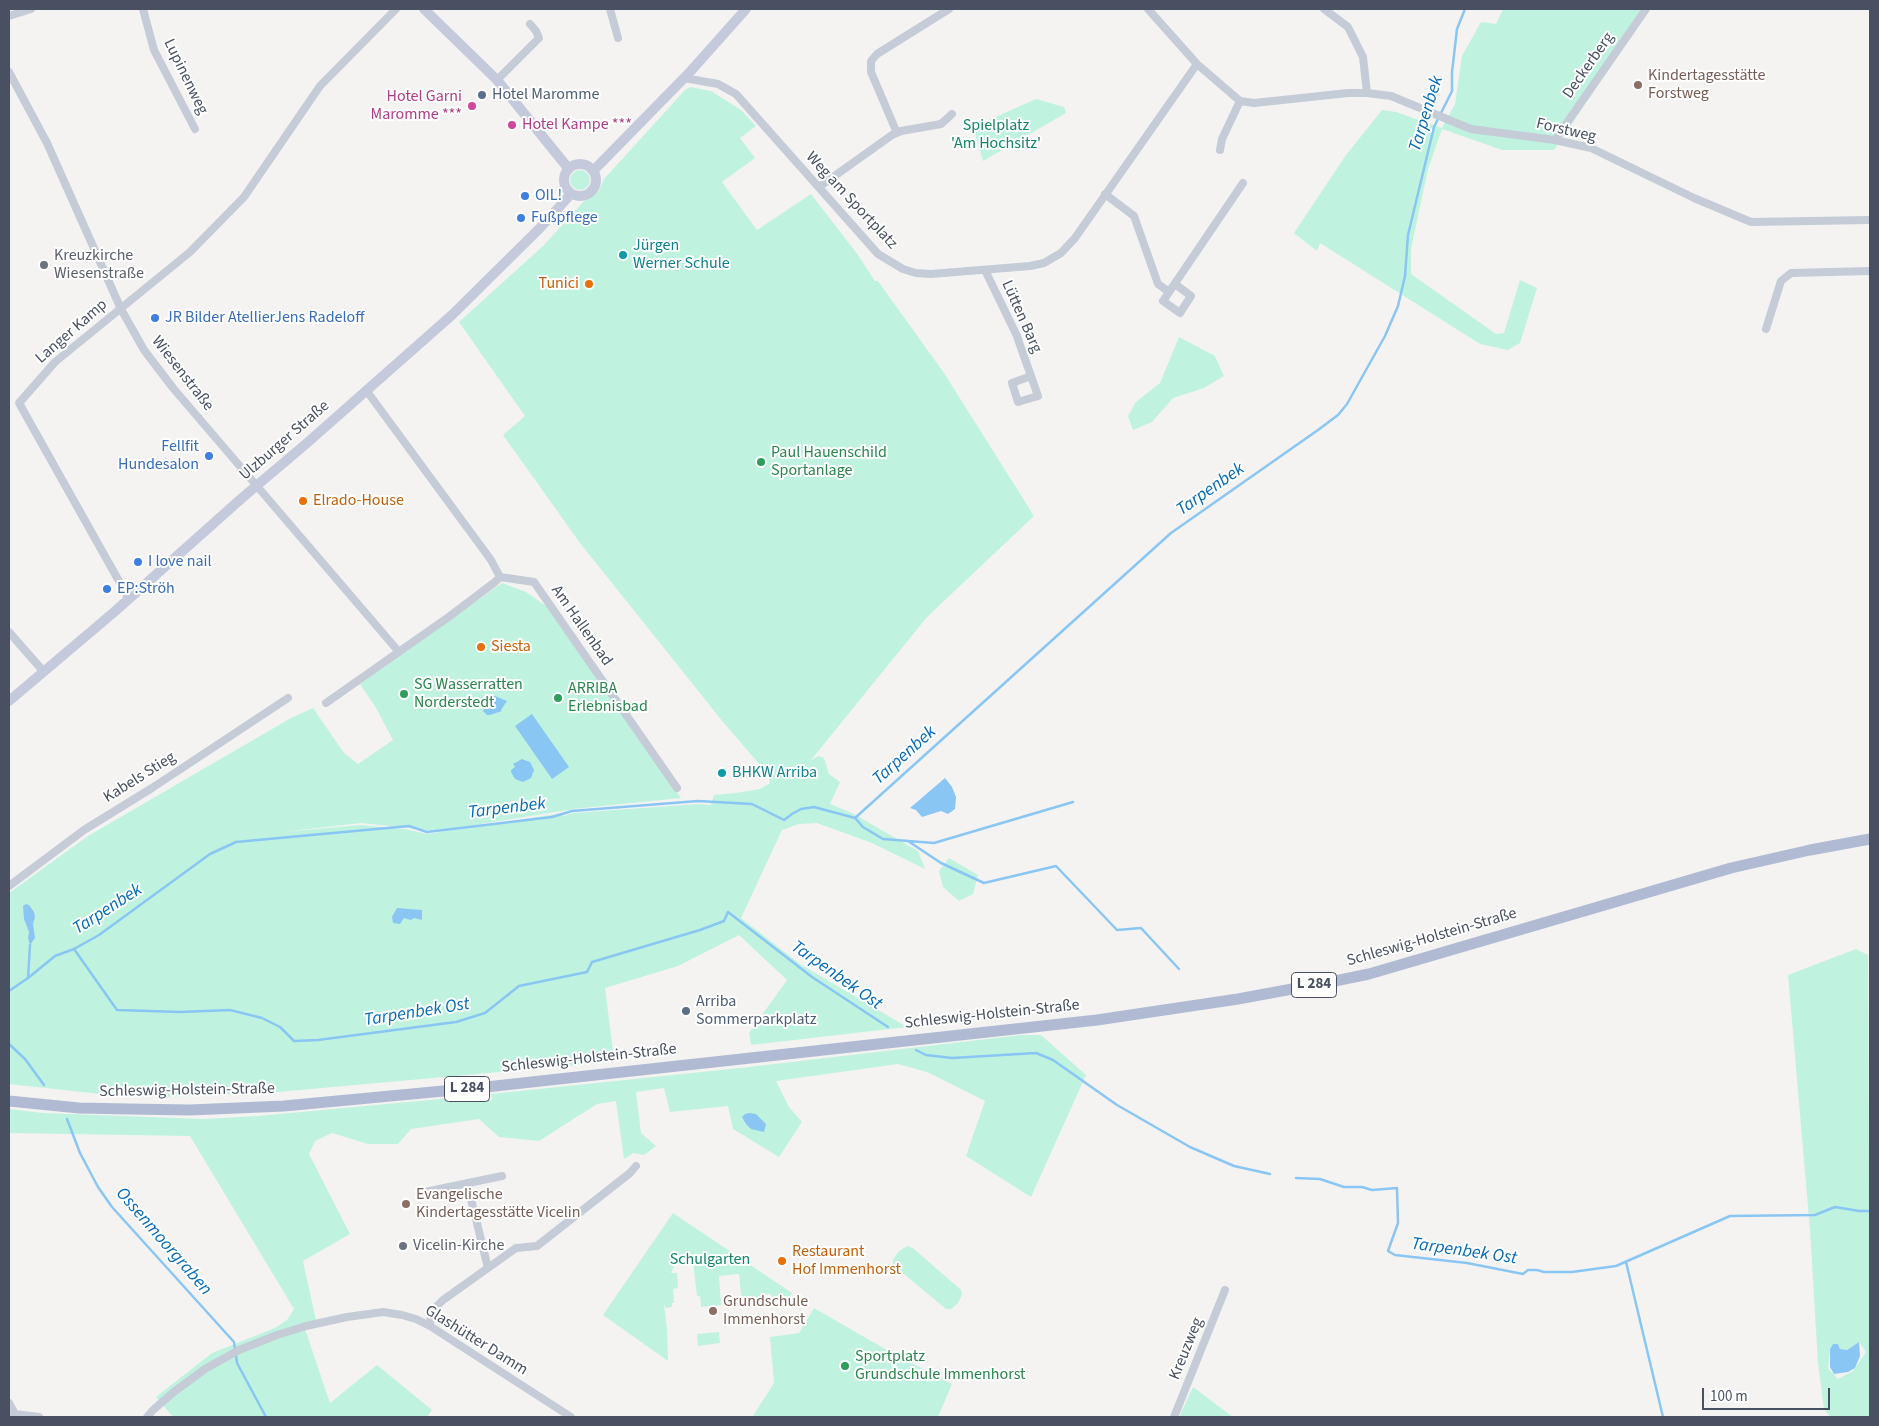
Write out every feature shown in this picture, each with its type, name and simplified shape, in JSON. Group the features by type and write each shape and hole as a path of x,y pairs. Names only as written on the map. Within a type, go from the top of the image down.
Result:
{"main road":[{"path":"424,9 497,80 568,168"},
{"path":"593,171 684,78 746,9"},
{"path":"585,164 593,171 596,181 592,190 584,195 571,194 564,181 568,168 585,164"},
{"name":"Ulzburger Straße","path":"9,701 129,599 256,485 452,315 540,228 571,194"},
{"name":"Schleswig-Holstein-Straße","path":"9,1101 79,1108 129,1109 190,1110 284,1106 477,1088 1097,1020 1238,999 1368,974 1731,868 1870,839"}],"street":[{"path":"9,16 31,9"},
{"name":"Lupinenweg","path":"143,9 154,50 194,129"},
{"name":"Langer Kamp","path":"129,599 19,403 55,362 190,252 244,197 320,86 396,9"},
{"path":"610,9 618,38"},
{"path":"897,133 871,72 871,62 877,54 949,9"},
{"path":"1148,9 1197,64 1240,101 1222,139 1220,150"},
{"path":"1324,9 1348,27 1363,57 1367,92"},
{"name":"Deckerberg","path":"1554,140 1646,9"},
{"path":"497,80 539,38 530,24"},
{"name":"Weg am Sportplatz","path":"684,78 718,84 736,94 875,251 898,267 926,274 1034,266 1054,258 1071,243 1197,64"},
{"name":"Wiesenstraße","path":"9,72 47,143 120,309 144,350 173,388 399,652"},
{"name":"Forstweg","path":"1240,101 1254,103 1367,92 1391,96 1471,128 1554,140 1591,148 1694,198 1751,222 1870,220"},
{"path":"819,187 897,133 941,124 952,114"},
{"path":"1175,284 1191,296 1180,313 1163,301 1243,183"},
{"path":"1106,194 1133,214 1158,284 1169,292"},
{"name":"Lütten Barg","path":"985,270 1017,336 1031,376"},
{"path":"1766,329 1781,281 1791,273 1870,271"},
{"path":"326,703 450,616 495,582 500,576 491,560 366,390"},
{"name":"Am Hallenbad","path":"500,576 534,582 677,788"},
{"path":"9,632 44,672"},
{"name":"Kabels Stieg","path":"9,885 84,830 152,788 288,698"},
{"path":"430,1326 431,1312 443,1300 516,1248 537,1246 630,1173 636,1166"},
{"path":"424,1192 502,1176"},
{"path":"467,1183 488,1268"},
{"name":"Kreuzweg","path":"1174,1417 1224,1290"},
{"name":"Glashütter Damm","path":"147,1417 175,1391 205,1369 239,1350 277,1335 347,1317 383,1312 416,1319 430,1326 571,1417"},
{"path":"9,1403 14,1416 39,1417"}],"green space":[{"path":"1503,9 1650,9 1554,150 1502,150 1442,129 1428,169 1411,249 1411,274 1496,334 1504,333 1520,280 1537,288 1520,343 1508,350 1480,344 1320,243 1317,251 1294,233 1346,155 1382,110 1396,112 1442,128 1455,104 1462,56 1481,22 1496,24"},
{"path":"690,87 711,91 741,110 756,126 740,138 755,158 722,182 757,230 811,194 858,255 875,281 878,281 944,373 1034,516 927,617 811,760 819,756 824,758 829,774 840,782 830,804 852,813 918,851 925,869 872,843 817,823 799,824 782,830 741,918 800,964 907,1027 751,1045 749,1033 787,980 739,935 678,966 605,988 614,1059 610,1062 267,1093 164,1097 109,1095 9,1084 9,893 88,836 291,718 313,708 344,753 358,764 393,740 376,708 360,684 502,583 526,592 546,606 681,798 574,809 437,831 361,823 281,832 361,825 405,829 427,834 559,814 564,816 573,813 698,804 711,805 714,795 760,789 770,783 767,773 723,722 580,543 503,435 525,416 459,322 543,246 585,200 598,192 604,179 685,90"},
{"name":"Spielplatz 'Am Hochsitz'","path":"1036,99 1064,107 1066,113 983,161 973,127"},
{"path":"580,170 587,173 590,180 587,187 580,190 573,187 570,180 573,173"},
{"path":"1179,337 1215,356 1224,376 1204,388 1173,398 1152,422 1133,430 1128,416 1136,402 1160,383"},
{"path":"949,858 978,875 973,894 959,901 943,887 939,871"},
{"path":"1856,949 1868,955 1870,1417 1830,1417 1824,1409 1818,1363 1810,1230 1788,975","holes":["1859,1342 1866,1352 1853,1371 1838,1379 1828,1368 1830,1349 1833,1344 1838,1344 1840,1349 1847,1350"]},
{"path":"1021,1035 1041,1035 1086,1075 1031,1197 966,1156 985,1101 927,1072 898,1064 776,1081 789,1107 802,1122 779,1157 733,1129 728,1106 670,1112 664,1088 636,1092 641,1133 656,1146 644,1155 633,1153 624,1159 616,1101 597,1104 539,1141 499,1137 479,1119 411,1129 398,1144 368,1144 332,1133 315,1141 309,1154 350,1234 303,1261 317,1325 305,1329 330,1403 377,1365 432,1410 427,1417 173,1417 156,1397 212,1353 275,1328 287,1320 294,1309 190,1136 9,1133 9,1109 43,1113 204,1119 258,1116 483,1095 485,1100 492,1100 491,1094 749,1067"},
{"name":"Schulgarten","path":"673,1213 792,1293 788,1300 772,1301 771,1294 760,1295 761,1302 747,1304 747,1302 742,1302 739,1274 719,1276 721,1305 701,1307 700,1296 697,1296 693,1261 678,1262 671,1273 677,1273 678,1288 673,1289 674,1303 672,1303 672,1307 666,1308 664,1304 668,1361 603,1315"},
{"path":"907,1246 913,1248 961,1290 962,1295 958,1303 951,1309 946,1309 893,1265 893,1260 898,1252"},
{"name":"Sportplatz Grundschule Immenhorst","path":"814,1308 885,1349 952,1384 938,1417 753,1416 774,1383 770,1337 799,1333"},
{"path":"719,1332 720,1343 698,1346 697,1334"},
{"path":"1193,1387 1233,1417 1179,1417"}],"water":[{"path":"490,694 507,701 502,711 487,715 483,711"},
{"path":"532,714 569,767 552,779 515,726"},
{"path":"522,759 530,762 534,770 531,778 523,782 515,779 511,772 515,767 513,764"},
{"path":"945,778 952,787 956,797 955,809 948,814 941,811 922,817 916,810 910,808"},
{"path":"26,904 34,912 35,917 33,924 35,938 30,945 29,932 24,919 23,906"},
{"path":"397,908 422,910 422,920 404,918 400,924 393,923 392,917"},
{"path":"749,1113 756,1114 766,1124 764,1132 751,1129 746,1124 742,1117"},
{"path":"1859,1342 1860,1356 1855,1368 1848,1372 1834,1374 1830,1367 1830,1349 1833,1344 1838,1344 1840,1349 1847,1350"}],"waterway":[{"name":"Tarpenbek","path":"9,991 55,956 74,949 99,935 210,854 236,842 409,826 427,832 552,817 572,811 698,801 752,804 784,820 801,809 814,807 855,818 1171,533 1318,430 1338,415 1347,404 1385,336 1398,306 1405,276 1408,235 1434,127 1452,91 1452,72 1457,29 1465,9"},
{"path":"855,818 863,827 883,839 934,843 1073,802"},
{"path":"908,841 941,863 984,883 1056,866 1117,930 1141,928 1179,969"},
{"name":"Tarpenbek Ost","path":"74,949 117,1010 180,1012 230,1010 262,1018 280,1027 294,1041 318,1040 456,1022 485,1013 519,986 587,972 592,962 700,930 724,921 728,912 812,977 888,1027"},
{"path":"28,978 30,945"},
{"name":"Ossenmoorgraben","path":"9,1044 25,1059 44,1085"},
{"name":"Tarpenbek Ost","path":"916,1050 926,1055 952,1058 1036,1053 1053,1060 1117,1105 1190,1147 1234,1166 1270,1174"},
{"name":"Ossenmoorgraben","path":"67,1119 80,1153 98,1187 112,1207 234,1342 235,1349"},
{"name":"Tarpenbek Ost","path":"1296,1178 1320,1179 1344,1187 1362,1187 1372,1190 1397,1188 1398,1223 1388,1251 1395,1255 1467,1263 1523,1274 1528,1270 1572,1272 1616,1266 1730,1216 1815,1215 1835,1207 1870,1211"},
{"path":"1626,1262 1663,1417"},
{"name":"Ossenmoorgraben","path":"236,1355 237,1363 266,1417"}],"place":[{"name":"Kindertagesstätte Forstweg","path":"1638,85"},
{"name":"Hotel Maromme","path":"482,95"},
{"name":"Hotel Garni Maromme ***","path":"472,106"},
{"name":"Hotel Kampe ***","path":"512,125"},
{"name":"OIL!","path":"525,196"},
{"name":"Fußpflege","path":"521,218"},
{"name":"Jürgen Werner Schule","path":"623,255"},
{"name":"Kreuzkirche Wiesenstraße","path":"44,265"},
{"name":"Tunici","path":"589,284"},
{"name":"JR Bilder AtellierJens Radeloff","path":"155,318"},
{"name":"Fellfit Hundesalon","path":"209,456"},
{"name":"Paul Hauenschild Sportanlage","path":"761,462"},
{"name":"Elrado-House","path":"303,501"},
{"name":"I love nail","path":"138,562"},
{"name":"EP:Ströh","path":"107,589"},
{"name":"Siesta","path":"481,647"},
{"name":"SG Wasserratten Norderstedt","path":"404,694"},
{"name":"ARRIBA Erlebnisbad","path":"558,698"},
{"name":"BHKW Arriba","path":"722,773"},
{"name":"Arriba Sommerparkplatz","path":"686,1011"},
{"name":"Evangelische Kindertagesstätte Vicelin","path":"406,1204"},
{"name":"Vicelin-Kirche","path":"403,1246"},
{"name":"Restaurant Hof Immenhorst","path":"782,1261"},
{"name":"Grundschule Immenhorst","path":"713,1311"},
{"name":"Sportplatz Grundschule Immenhorst","path":"845,1366"}]}
